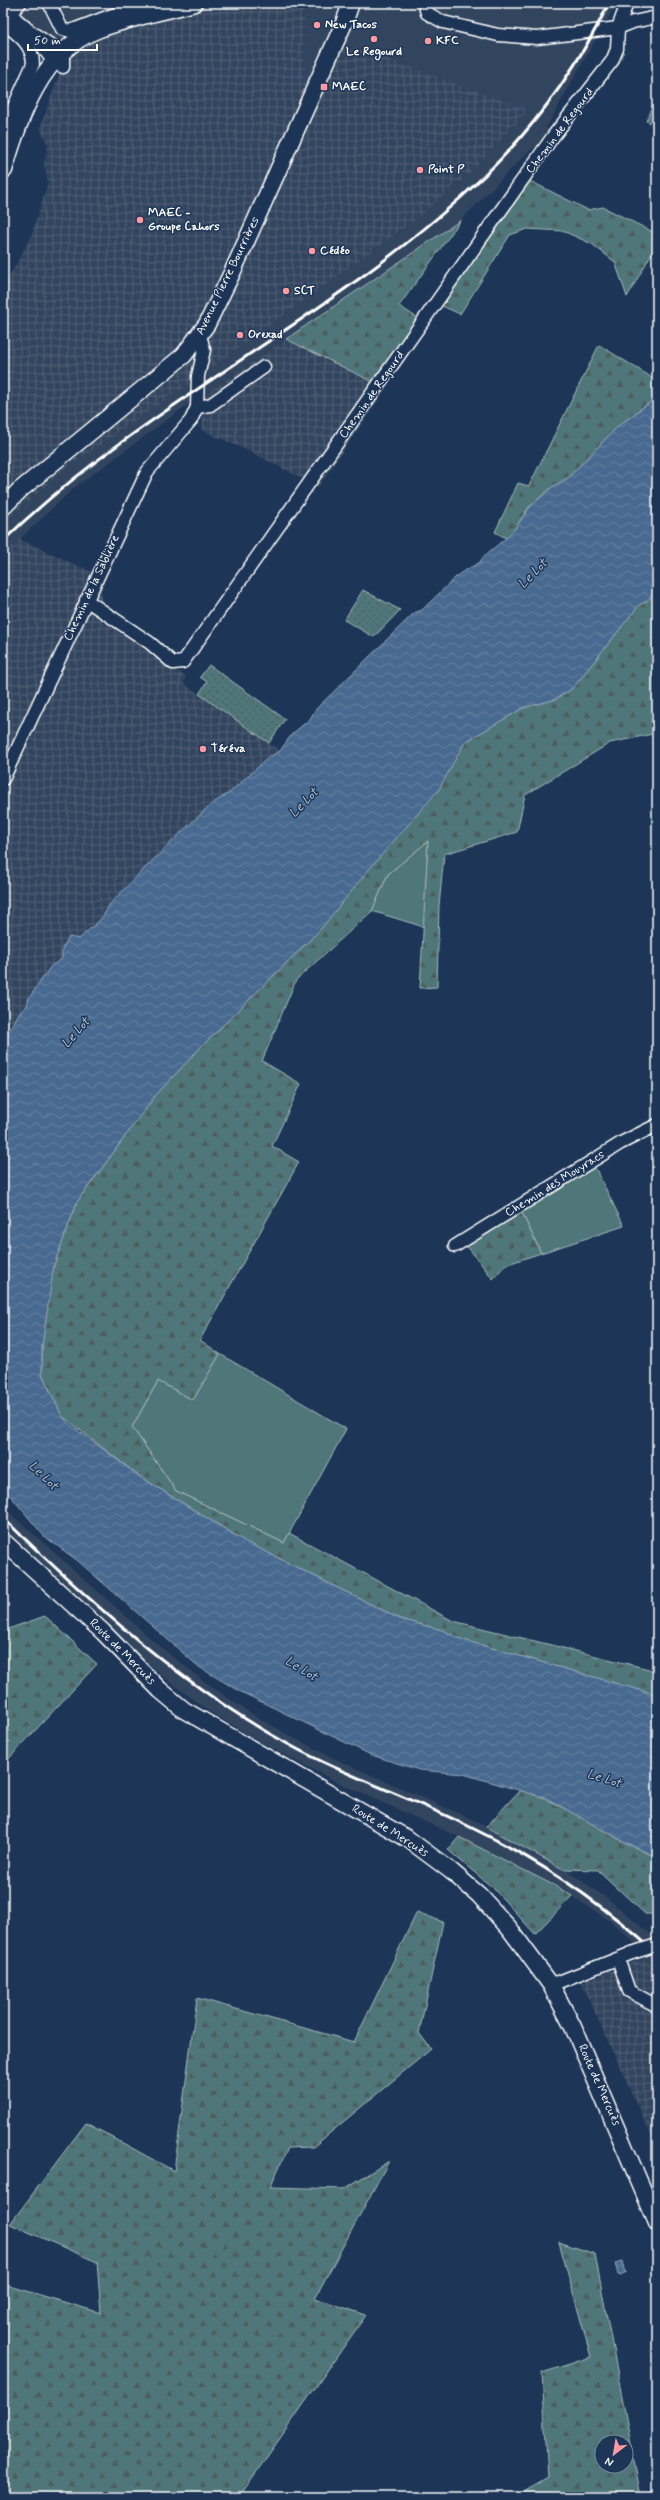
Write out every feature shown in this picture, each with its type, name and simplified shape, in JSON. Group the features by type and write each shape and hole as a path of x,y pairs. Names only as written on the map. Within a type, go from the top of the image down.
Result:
{"main road":[{"path":"4,172 12,144 31,97 60,61 95,31 121,22 194,3"},
{"name":"Avenue Pierre Bourrières","path":"6,500 184,355 200,335 232,273 344,23 351,3"},
{"name":"Avenue Pierre Bourrières","path":"344,23 357,3"},
{"name":"Route de Mercuès","path":"3,1541 103,1632 160,1690 184,1710 408,1839 451,1871 509,1928 551,1985 603,2092 657,2223"}],"street":[{"path":"3,131 33,64 33,55 27,44 6,25 9,12 20,3"},
{"path":"49,3 62,29 70,32 144,3"},
{"path":"424,3 427,13 433,18 498,36 538,38 618,28 633,22 657,17"},
{"name":"Chemin de Regourd","path":"86,600 150,643 173,663 183,662 554,135 607,70 617,49 618,28 627,3"},
{"path":"9,12 31,32 55,46 60,61"},
{"name":"Chemin de la Sablière","path":"3,779 147,472 191,420 197,407 198,376 204,350 200,335"},
{"path":"184,355 192,362 198,376"},
{"path":"197,407 210,406 264,367"},
{"name":"Chemin des Mouyracs","path":"455,1246 621,1143 657,1125"},
{"path":"551,1985 632,1953 657,1945"},
{"path":"618,1959 629,1991 657,2006"}],"shaded area":[{"path":"3,3 155,3 151,13 66,55"},
{"path":"205,3 304,3 305,77 348,45 529,110 471,172 419,217 207,371 68,467 3,523 3,275 8,279 31,237 48,182 44,164 48,145 40,128 66,55 122,20"},
{"path":"304,3 616,3 605,24 586,25 575,41 597,37 546,128 552,131 546,140 527,153 461,220 206,393 207,371 419,217 471,172 529,110 305,77"},
{"path":"286,339 386,389 318,487 251,452 201,430 206,393"},
{"path":"191,381 190,403 74,488 3,555 3,523 68,467"},
{"path":"19,539 105,578 101,591 103,602 97,612 186,677 183,683 280,751 269,757 229,793 213,803 144,869 110,904 102,918 79,939 69,937 62,949 62,959 51,966 29,998 27,1006 19,1013 3,1043 3,555"},
{"path":"3,1507 157,1644 202,1680 247,1711 290,1736 335,1759 476,1821 526,1847 569,1872 608,1899 656,1939 638,1946 610,1921 559,1888 459,1837 341,1784 269,1747 210,1712 167,1680 3,1534"},
{"path":"657,1953 657,1970 644,1958"},
{"path":"644,1958 657,1970 657,2143 648,2129 581,1982"}],"green space":[{"path":"657,97 657,125 646,121"},
{"path":"530,181 588,210 603,207 657,234 657,244 627,297 615,262 592,244 563,231 527,229 510,235 460,314 442,306"},
{"path":"461,220 399,306 419,319 375,383 286,339"},
{"path":"599,345 648,375 657,383 657,397 618,426 568,478 552,487 529,507 514,530 506,538 495,532 518,483 529,486"},
{"path":"657,586 657,733 610,743 525,795 517,832 444,854 439,906 437,987 420,988 428,841 388,874 372,911 296,980 262,1061 301,1084 272,1146 299,1162 200,1340 220,1354 193,1400 158,1381 132,1427 176,1491 284,1543 289,1533 453,1621 657,1671 657,1695 460,1639 442,1630 400,1619 246,1542 139,1476 62,1416 42,1374 42,1346 54,1265 77,1202 155,1096 201,1047 320,930 465,742 523,708 556,699 573,688 639,605 650,598"},
{"path":"363,590 400,610 374,637 344,620"},
{"path":"209,665 285,719 269,743 199,694 207,682 200,677"},
{"path":"428,841 424,927 372,911 388,874"},
{"path":"594,1165 624,1226 541,1253 521,1211"},
{"path":"521,1211 541,1253 505,1265 493,1279 467,1246"},
{"path":"220,1354 346,1429 284,1543 176,1491 132,1427 158,1381 193,1400"},
{"path":"45,1616 97,1664 3,1765 3,1626 8,1629"},
{"path":"520,1790 555,1804 639,1850 657,1857 657,1914 645,1914 598,1870 563,1869 486,1827"},
{"path":"459,1837 572,1896 535,1934 493,1888 448,1850"},
{"path":"417,1912 443,1922 419,2033 431,2049 313,2147 288,2148 270,2187 344,2189 389,2161 315,2298 366,2315 239,2497 3,2497 3,2284 101,2313 97,2262 10,2224 86,2123 174,2171 197,1998 354,2042"},
{"path":"559,2242 595,2254 629,2434 594,2434 594,2474 634,2474 634,2460 641,2497 515,2497 548,2478 542,2373 591,2357"}],"water":[{"name":"Le Lot","path":"657,397 657,586 654,592 648,600 639,605 573,688 556,699 523,708 465,742 438,791 371,867 320,930 201,1047 155,1096 77,1202 54,1265 42,1346 42,1374 62,1416 69,1424 139,1476 246,1542 400,1619 442,1630 460,1639 657,1695 657,1857 628,1844 546,1798 463,1774 419,1770 371,1755 239,1691 199,1667 78,1561 44,1536 3,1487 3,1043 19,1013 27,1006 29,998 51,966 62,959 62,949 69,937 79,939 102,918 110,904 190,824 213,803 229,793 269,757 280,751 292,734 310,719 315,710 414,613 422,610 459,574 480,562 484,556 514,530 529,508 552,487 568,478 618,426"},
{"path":"622,2261 625,2273 621,2276 618,2275 615,2263"}],"railway":[{"path":"3,541 59,491 119,444 181,400 306,316 368,272 428,226 484,176 521,137 569,73 584,50 609,3"},
{"path":"3,1518 69,1580 137,1640 210,1695 247,1720 308,1755 447,1816 520,1853 568,1883 614,1917 657,1954"}],"place":[{"name":"New Tacos","path":"317,25"},
{"name":"Le Regourd","path":"374,39"},
{"name":"KFC","path":"428,41"},
{"name":"MAEC","path":"324,87"},
{"name":"Point P","path":"420,170"},
{"name":"MAEC - Groupe Cahors","path":"140,220"},
{"name":"Cédéo","path":"312,251"},
{"name":"SCT","path":"286,291"},
{"name":"Orexad","path":"240,335"},
{"name":"Téréva","path":"203,749"}]}
